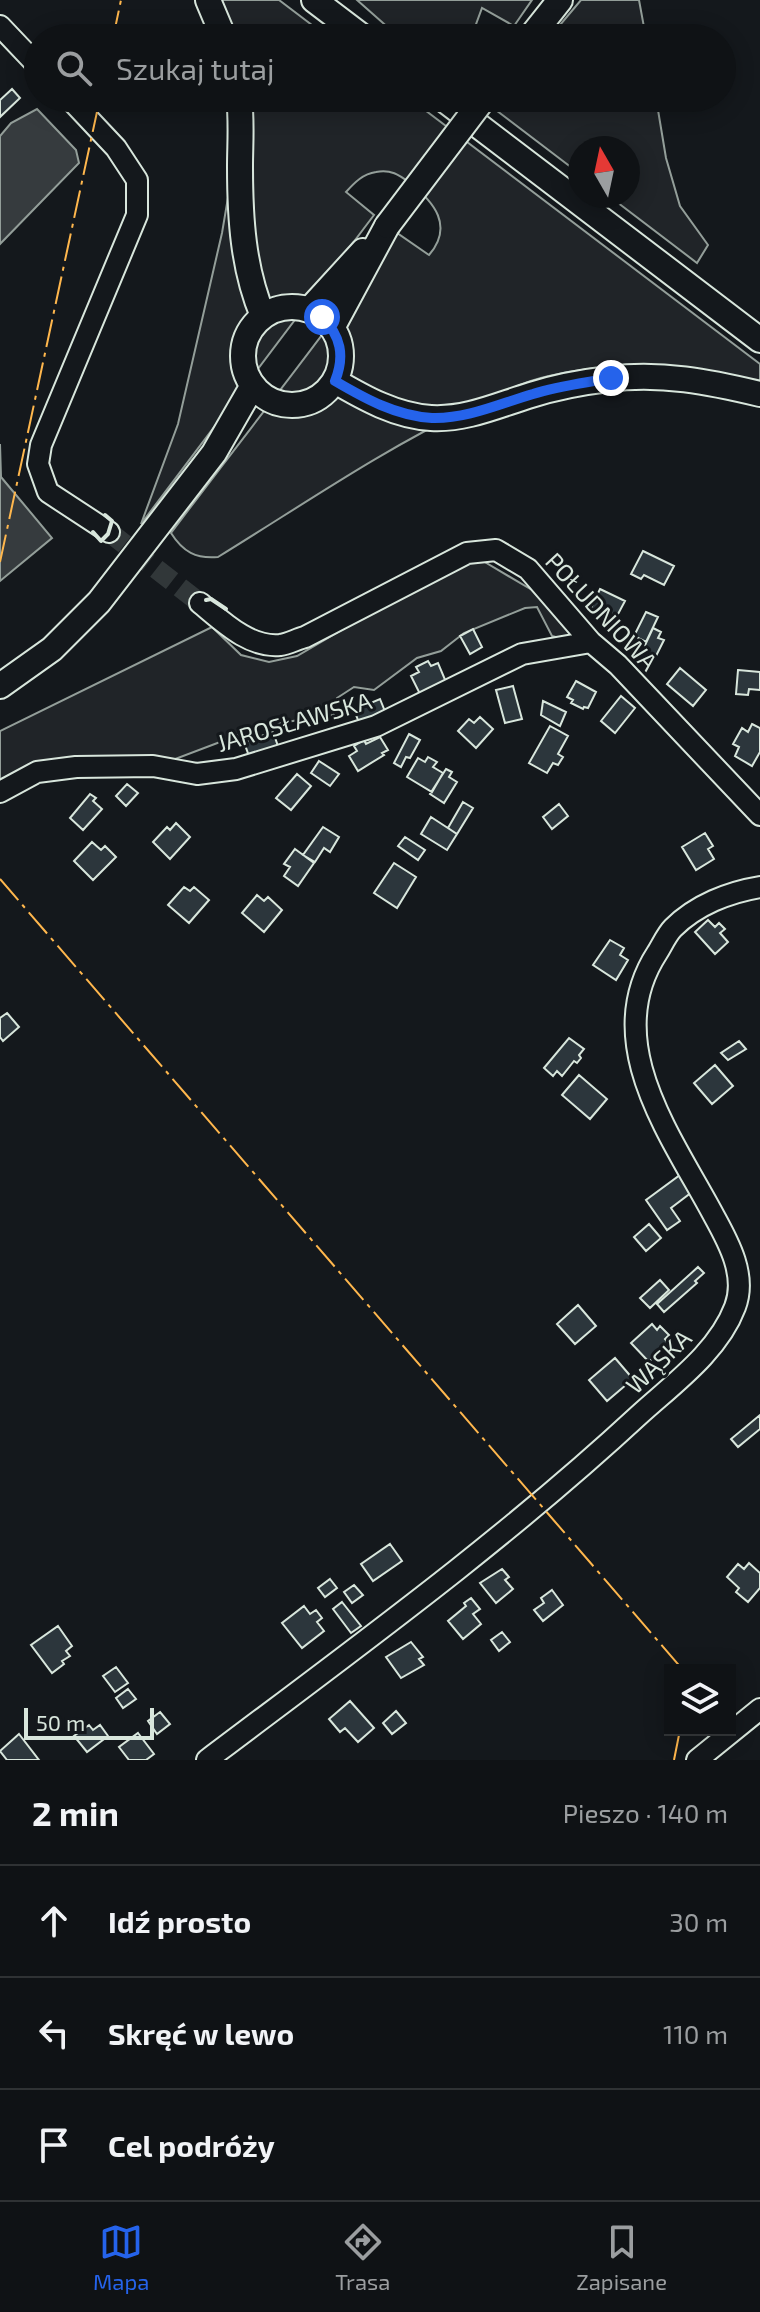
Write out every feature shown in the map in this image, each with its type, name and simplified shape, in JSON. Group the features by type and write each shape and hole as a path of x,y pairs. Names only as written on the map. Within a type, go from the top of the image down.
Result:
{"main road":[{"path":"208,0 218,24"},
{"path":"314,0 346,24"},
{"path":"329,0 349,24"},
{"path":"541,24 560,0"},
{"path":"240,112 241,217 246,260 254,295 263,316"},
{"path":"460,112 760,340"},
{"path":"309,310 387,226 473,112"},
{"path":"332,328 387,226"},
{"path":"280,308 309,310 322,317 338,337 341,359 335,381 326,392 300,405 272,402 252,387 244,369 242,349 249,330 263,316 280,308"},
{"path":"335,381 370,401 403,413 430,418 459,417 565,386 611,378 658,376 712,383 760,394"},
{"path":"0,686 52,649 99,602 214,453 252,387"},
{"path":"214,453 272,402"}],"street":[{"path":"0,26 24,51"},
{"path":"82,112 116,148 137,180 137,215 41,445 38,464 48,492 109,532"},
{"name":"POŁUDNIOWA","path":"200,603 234,631 260,643 280,645 305,637 467,553 496,550 528,569 591,642 618,665 760,815"},
{"name":"JAROSŁAWSKA","path":"0,792 37,772 76,767 153,766 197,774 236,769 376,726 522,654 591,642"},
{"name":"WĄSKA","path":"207,1760 440,1584 598,1453 715,1342 735,1307 738,1269 723,1232 646,1090 638,1059 635,1028 639,989 673,928 705,904 760,887"},
{"path":"697,1760 760,1709"}],"shaded area":[{"path":"205,0 279,0 311,24 213,24"},
{"path":"357,0 532,0 515,24 482,8 476,24 384,24"},
{"path":"581,0 639,0 643,24 561,24"},
{"path":"31,112 40,112 76,150 79,163 0,244 0,136 11,123"},
{"path":"229,112 427,112 760,364 760,382 655,366 602,367 539,379 499,394 437,424 218,557 191,553 171,533 397,233 429,255 440,234 438,215 433,206 419,190 398,175 376,172 353,185 346,192 374,215 141,524 178,424 222,233 231,180"},
{"path":"498,112 658,112 666,158 680,206 708,245 697,263 625,208 640,208 640,136 568,136 568,165"},
{"path":"0,444 1,477 52,538 0,581"},
{"path":"478,558 532,590 573,634 563,639 552,636 537,607 525,608 464,633 441,651 417,658 374,690 354,687 337,698 334,715 265,725 170,761 34,767 0,780 0,731 212,627 241,655 269,662 297,656 439,573"}],"building":[{"path":"12,89 20,98 0,117 0,100"},
{"path":"643,551 674,566 664,585 644,575 641,579 631,574"},
{"path":"600,589 625,601 617,616 613,614 610,620 590,610"},
{"path":"646,612 658,617 646,642 634,636"},
{"path":"653,628 661,632 658,638 664,640 652,664 639,658"},
{"path":"473,629 482,647 470,654 460,636"},
{"path":"428,661 431,666 438,663 446,682 420,694 411,676 419,672 416,667"},
{"path":"680,668 706,690 693,706 667,684"},
{"path":"738,670 760,672 760,690 749,689 748,695 736,694"},
{"path":"576,681 596,692 588,708 571,703 573,700 567,697"},
{"path":"513,686 522,719 505,723 496,690"},
{"path":"621,696 635,708 615,733 601,721"},
{"path":"380,699 386,714 360,725 354,710"},
{"path":"543,701 566,712 560,726 541,715"},
{"path":"480,717 493,729 476,748 458,731 469,719 474,723"},
{"path":"752,724 760,728 760,752 752,766 735,756 739,747 733,744 742,728 748,732"},
{"path":"550,726 568,736 558,754 563,757 558,765 553,763 547,773 529,763"},
{"path":"273,732 279,749 250,759 244,742"},
{"path":"409,734 420,740 401,767 394,763"},
{"path":"380,737 388,750 358,771 349,756 357,751 354,746"},
{"path":"428,757 437,762 433,767 443,773 432,792 407,777 418,758 425,762"},
{"path":"319,761 339,774 330,786 311,773"},
{"path":"446,769 452,772 449,777 457,782 444,803 430,794"},
{"path":"297,774 311,786 291,810 276,798"},
{"path":"127,784 138,793 126,806 116,796"},
{"path":"90,794 102,809 83,830 70,818"},
{"path":"463,802 473,808 457,834 448,828"},
{"path":"559,804 568,816 552,829 543,817"},
{"path":"431,817 457,834 447,850 421,834"},
{"path":"176,823 190,837 170,859 153,842 167,827 170,830"},
{"path":"323,827 339,837 330,852 324,848 315,862 303,855"},
{"path":"705,833 713,846 708,849 714,859 696,870 682,847"},
{"path":"405,837 425,850 418,860 398,846"},
{"path":"92,842 101,850 105,846 116,857 93,880 74,861"},
{"path":"295,849 314,863 298,886 284,876 290,867 284,864"},
{"path":"394,863 416,877 397,908 374,893"},
{"path":"184,887 190,891 194,887 209,900 189,923 168,905"},
{"path":"257,895 264,901 268,897 282,910 264,932 242,913"},
{"path":"708,920 715,927 719,923 725,929 720,933 728,942 715,954 695,932"},
{"path":"610,940 624,948 620,955 628,960 616,980 593,965"},
{"path":"7,1013 19,1027 3,1041 0,1037 0,1018"},
{"path":"569,1038 584,1049 579,1055 581,1058 577,1063 574,1061 562,1076 557,1071 553,1076 544,1068"},
{"path":"739,1041 746,1049 728,1060 721,1053"},
{"path":"715,1065 733,1086 712,1104 694,1083"},
{"path":"579,1075 607,1099 590,1119 562,1095"},
{"path":"680,1175 692,1192 671,1208 680,1221 667,1230 646,1200"},
{"path":"649,1224 661,1238 646,1251 634,1237"},
{"path":"698,1267 704,1273 695,1281 697,1283 664,1312 657,1304"},
{"path":"660,1280 669,1290 650,1308 640,1298"},
{"path":"578,1305 596,1326 575,1344 557,1324"},
{"path":"652,1324 657,1330 660,1326 669,1335 665,1339 671,1346 667,1350 665,1347 649,1362 631,1343"},
{"path":"615,1358 633,1379 607,1401 589,1380"},
{"path":"760,1415 760,1429 738,1447 731,1439"},
{"path":"390,1544 402,1561 373,1581 361,1564"},
{"path":"749,1563 760,1573 760,1588 748,1602 736,1592 739,1588 727,1577 738,1564 744,1569"},
{"path":"502,1569 509,1577 505,1580 513,1589 496,1603 480,1583"},
{"path":"330,1579 337,1588 325,1597 318,1588"},
{"path":"354,1585 363,1595 352,1603 344,1592"},
{"path":"552,1590 563,1605 543,1621 534,1610 544,1603 541,1598"},
{"path":"471,1598 480,1609 473,1614 481,1624 463,1639 448,1621"},
{"path":"342,1602 361,1626 351,1633 333,1609"},
{"path":"304,1606 310,1614 316,1610 322,1618 317,1622 324,1631 302,1648 282,1623"},
{"path":"58,1626 72,1646 66,1651 70,1656 52,1673 31,1645"},
{"path":"502,1632 510,1642 499,1651 491,1640"},
{"path":"411,1642 423,1657 419,1659 424,1665 401,1678 386,1657"},
{"path":"116,1667 128,1683 115,1692 103,1676"},
{"path":"128,1689 136,1699 123,1708 116,1698"},
{"path":"350,1701 374,1728 358,1742 345,1728 340,1732 329,1719"},
{"path":"396,1711 406,1723 392,1734 383,1723"},
{"path":"160,1712 170,1724 157,1734 148,1721"},
{"path":"89,1725 93,1730 100,1725 108,1736 87,1752 74,1736"},
{"path":"138,1733 154,1754 146,1760 129,1760 119,1747"},
{"path":"19,1734 39,1760 7,1760 0,1751"}],"tunnel":[{"path":"109,532 200,603"}],"wall":[{"path":"93,532 101,541 108,534 112,521 105,515"},
{"path":"206,600 211,599 226,609"}],"power":[{"path":"116,24 121,0"},
{"path":"0,562 97,112"},
{"path":"0,879 678,1664"},
{"path":"674,1760 679,1736"}],"route":[{"path":"322,317 338,337 341,348 335,381 370,401 403,413 430,418 459,417 536,393 611,378"}]}
